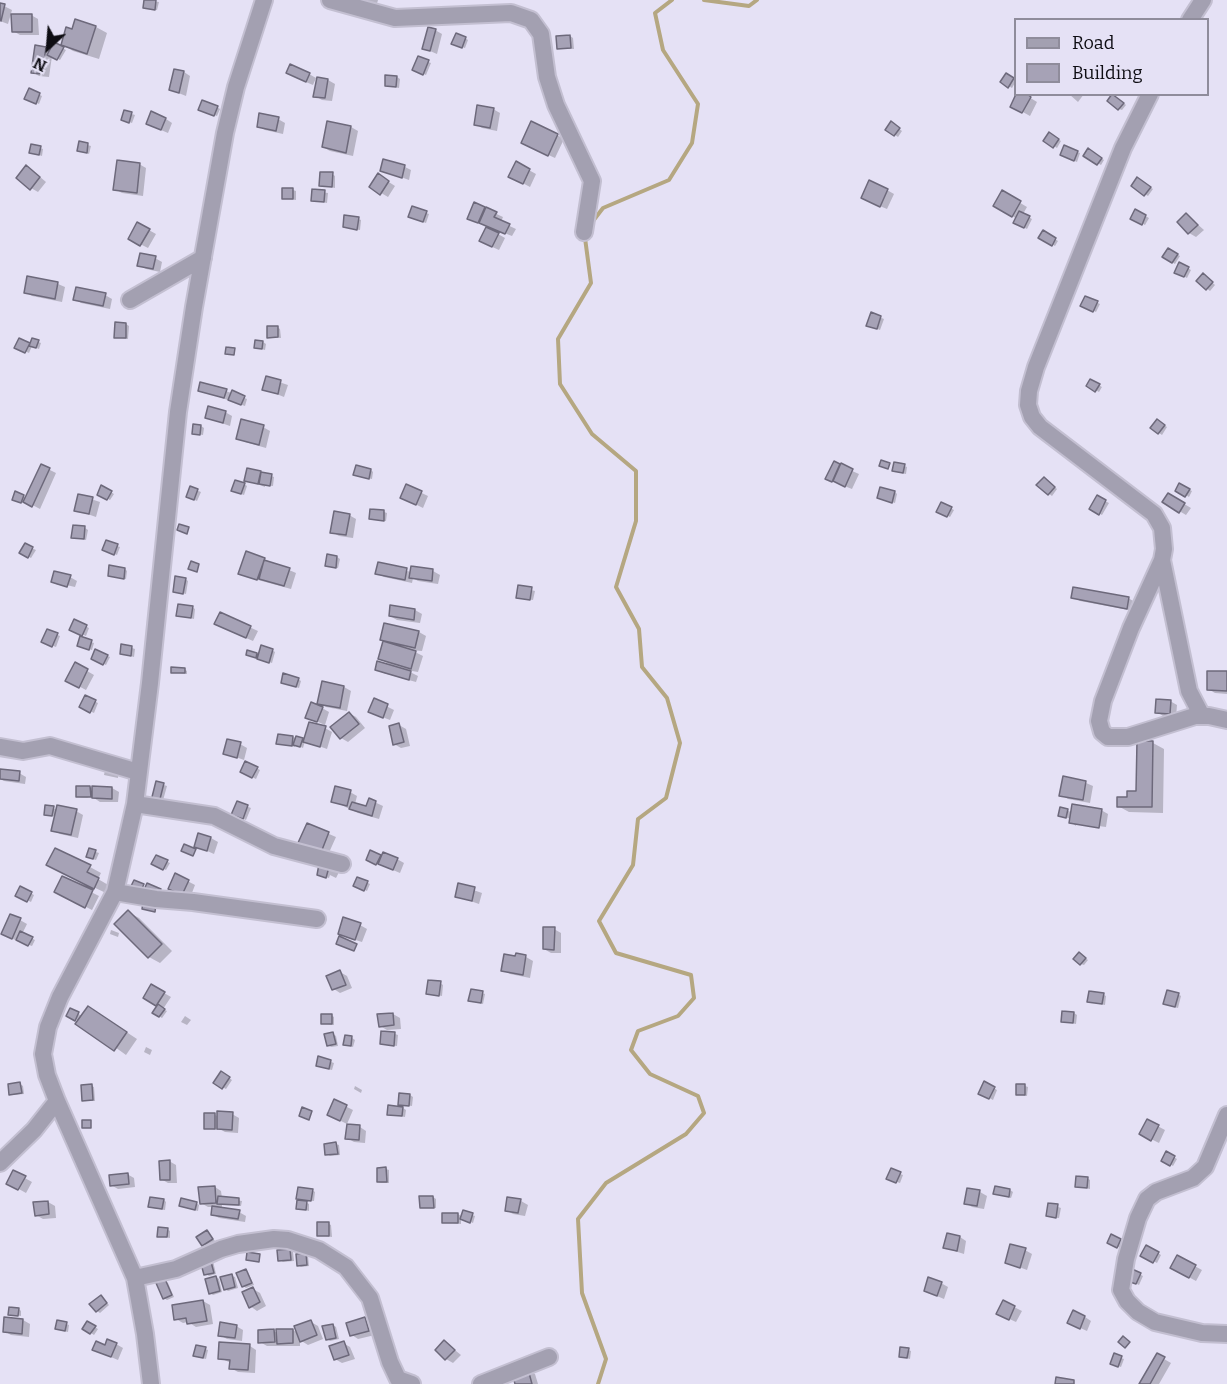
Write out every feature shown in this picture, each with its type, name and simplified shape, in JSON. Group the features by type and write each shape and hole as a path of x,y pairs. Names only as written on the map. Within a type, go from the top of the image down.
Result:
{"street":[{"path":"151,1384 135,1278 57,1101 47,1075 43,1054 48,1027 60,997 115,892 135,804 178,412 225,133 236,87 264,0"},
{"path":"330,0 394,18 511,13 531,20 541,34 548,77 556,105 592,181 585,232"},
{"path":"1191,18 1203,0"},
{"path":"1149,96 1123,148 1036,367 1029,391 1028,405 1032,417 1040,428 1154,514 1162,528 1164,549 1162,560 1131,628 1103,701 1099,722 1102,732 1118,738 1195,716 1227,720"},
{"path":"130,300 203,258"},
{"path":"1162,560 1189,692 1202,716"},
{"path":"0,747 23,751 50,747 138,772"},
{"path":"135,804 214,816 274,846 342,864"},
{"path":"115,892 317,919"},
{"path":"0,1163 34,1130 57,1101"},
{"path":"1227,1114 1205,1167 1193,1178 1156,1192 1147,1199 1138,1218 1126,1259 1121,1290 1127,1301 1138,1312 1155,1322 1202,1333 1227,1334"},
{"path":"135,1278 176,1269 238,1244 274,1239 288,1240 319,1250 346,1267 370,1298 390,1362 398,1379 412,1384"},
{"path":"481,1384 549,1357"}],"building":[{"path":"144,0 156,0 155,10 143,8"},
{"path":"0,3 5,4 1,21 0,20"},
{"path":"11,14 32,14 32,32 12,32"},
{"path":"75,19 96,26 87,54 61,45 66,27 72,29"},
{"path":"428,27 436,29 430,51 422,49"},
{"path":"456,33 466,37 462,48 451,44"},
{"path":"570,35 571,48 557,49 556,36"},
{"path":"54,42 64,47 57,60 47,55"},
{"path":"35,45 46,47 42,74 31,73"},
{"path":"418,56 429,60 423,75 412,70"},
{"path":"290,64 310,73 306,82 286,73"},
{"path":"174,69 184,71 179,93 169,90"},
{"path":"1006,73 1014,78 1008,88 1000,82"},
{"path":"385,75 397,76 396,87 385,86"},
{"path":"317,77 328,79 325,98 313,97"},
{"path":"29,88 40,93 36,104 24,99"},
{"path":"1015,96 1031,97 1022,113 1010,107"},
{"path":"1111,96 1115,96 1124,103 1118,110 1107,101"},
{"path":"202,100 218,106 214,116 198,110"},
{"path":"477,105 494,108 490,128 474,125"},
{"path":"124,110 132,112 129,123 121,120"},
{"path":"151,111 166,118 161,130 146,124"},
{"path":"259,113 279,117 276,131 257,127"},
{"path":"327,121 351,126 346,153 322,147"},
{"path":"531,121 558,134 548,156 521,143"},
{"path":"891,121 900,128 894,136 885,130"},
{"path":"1049,132 1059,139 1053,148 1043,141"},
{"path":"79,141 88,143 87,153 77,151"},
{"path":"31,144 41,146 39,155 29,153"},
{"path":"1064,145 1078,151 1074,161 1060,155"},
{"path":"1088,148 1102,158 1097,165 1083,156"},
{"path":"383,159 405,165 402,178 380,171"},
{"path":"117,160 140,163 137,193 113,190"},
{"path":"516,161 530,169 523,184 508,177"},
{"path":"26,165 40,177 30,190 16,178"},
{"path":"320,172 333,172 332,187 319,186"},
{"path":"378,173 389,181 380,195 369,187"},
{"path":"1137,177 1151,187 1144,196 1131,186"},
{"path":"869,180 888,189 880,207 861,198"},
{"path":"282,188 293,188 293,199 282,199"},
{"path":"312,189 325,190 324,202 311,201"},
{"path":"1002,190 1021,201 1012,217 993,206"},
{"path":"474,202 485,207 478,223 467,219"},
{"path":"412,206 427,211 423,222 408,217"},
{"path":"486,207 497,212 494,217 510,224 505,234 479,223"},
{"path":"1135,209 1146,215 1142,225 1130,219"},
{"path":"1019,211 1030,216 1024,228 1013,223"},
{"path":"1186,213 1198,225 1188,234 1177,222"},
{"path":"344,215 359,217 357,230 343,227"},
{"path":"137,222 150,229 140,246 128,239"},
{"path":"486,227 499,233 492,247 479,241"},
{"path":"1043,230 1056,238 1052,246 1038,238"},
{"path":"1168,248 1178,254 1172,263 1162,257"},
{"path":"140,253 156,256 153,269 137,266"},
{"path":"1179,262 1189,267 1184,277 1174,273"},
{"path":"1203,273 1213,282 1206,290 1196,281"},
{"path":"27,276 58,282 55,299 24,293"},
{"path":"76,287 106,293 103,306 73,300"},
{"path":"1085,296 1098,301 1093,312 1080,306"},
{"path":"871,312 881,316 877,329 866,326"},
{"path":"115,322 126,323 126,338 114,338"},
{"path":"267,326 278,326 278,337 267,338"},
{"path":"19,338 30,343 25,353 14,348"},
{"path":"32,338 39,340 36,348 29,346"},
{"path":"255,340 263,341 262,349 254,348"},
{"path":"226,347 235,348 234,355 225,354"},
{"path":"266,376 281,380 278,394 262,390"},
{"path":"1090,379 1100,384 1095,392 1086,386"},
{"path":"200,382 227,389 224,398 198,391"},
{"path":"232,390 245,396 241,405 228,400"},
{"path":"208,406 226,411 223,423 205,418"},
{"path":"241,419 264,425 259,445 236,439"},
{"path":"1157,419 1165,425 1158,434 1150,428"},
{"path":"193,424 201,425 200,435 192,434"},
{"path":"881,460 890,463 888,469 879,466"},
{"path":"834,461 840,464 832,482 825,479"},
{"path":"894,462 905,464 903,473 892,471"},
{"path":"841,463 853,469 845,487 833,481"},
{"path":"41,464 50,468 32,507 23,502"},
{"path":"356,465 371,469 369,479 353,475"},
{"path":"247,468 261,471 258,484 244,481"},
{"path":"261,472 272,474 270,486 259,484"},
{"path":"1044,477 1055,487 1048,495 1036,485"},
{"path":"235,480 245,483 241,494 231,491"},
{"path":"1179,483 1190,489 1185,497 1175,491"},
{"path":"406,484 422,491 416,505 400,498"},
{"path":"101,485 112,491 107,500 97,495"},
{"path":"190,486 198,489 194,500 186,497"},
{"path":"880,487 895,491 892,503 877,498"},
{"path":"15,491 24,495 21,503 12,500"},
{"path":"1168,493 1185,503 1179,513 1162,502"},
{"path":"78,494 93,497 89,514 74,511"},
{"path":"1097,495 1106,500 1099,515 1089,509"},
{"path":"941,502 952,507 947,517 936,512"},
{"path":"370,509 384,510 384,521 369,519"},
{"path":"334,511 350,514 346,535 330,533"},
{"path":"179,524 189,527 187,534 177,530"},
{"path":"73,525 85,526 84,539 71,538"},
{"path":"106,540 118,544 114,555 102,550"},
{"path":"25,543 33,547 28,558 19,553"},
{"path":"246,551 265,558 257,580 238,574"},
{"path":"327,554 337,556 336,568 325,566"},
{"path":"264,560 290,568 284,586 259,579"},
{"path":"191,561 199,564 197,572 188,569"},
{"path":"378,562 407,568 405,580 375,574"},
{"path":"109,565 125,568 124,579 108,576"},
{"path":"411,566 433,569 432,581 409,578"},
{"path":"54,571 71,575 67,587 51,582"},
{"path":"175,576 186,578 183,594 173,592"},
{"path":"518,585 532,587 530,600 516,598"},
{"path":"1073,587 1129,597 1127,609 1071,598"},
{"path":"178,604 193,606 191,618 176,616"},
{"path":"390,605 415,609 414,620 389,616"},
{"path":"220,612 251,626 246,638 214,624"},
{"path":"74,619 87,625 82,636 69,630"},
{"path":"384,623 419,631 415,648 380,640"},
{"path":"47,629 58,633 52,647 41,642"},
{"path":"80,636 92,640 89,650 77,646"},
{"path":"383,641 416,651 411,669 378,659"},
{"path":"121,644 132,646 131,656 120,654"},
{"path":"261,645 273,649 269,663 257,659"},
{"path":"95,649 108,655 103,665 91,659"},
{"path":"247,650 257,653 256,658 246,655"},
{"path":"377,661 411,671 409,680 375,670"},
{"path":"75,662 88,669 79,688 65,681"},
{"path":"171,667 185,668 185,673 171,673"},
{"path":"1207,671 1227,671 1227,691 1207,690"},
{"path":"283,673 299,678 296,687 281,683"},
{"path":"322,681 344,686 340,708 317,704"},
{"path":"85,695 96,700 90,713 79,707"},
{"path":"374,698 388,704 383,718 368,712"},
{"path":"1156,699 1171,700 1170,714 1155,713"},
{"path":"311,702 323,707 317,722 305,718"},
{"path":"349,712 359,724 340,739 330,727"},
{"path":"309,722 326,726 320,747 303,742"},
{"path":"399,723 404,742 393,745 389,726"},
{"path":"278,734 293,736 292,746 276,744"},
{"path":"296,736 303,738 300,747 293,745"},
{"path":"227,739 241,742 237,758 223,754"},
{"path":"1137,741 1153,741 1152,807 1117,807 1117,797 1127,797 1127,791 1136,791"},
{"path":"245,761 258,767 252,778 240,772"},
{"path":"0,769 20,771 19,781 0,779"},
{"path":"1063,776 1086,781 1083,800 1059,796"},
{"path":"156,781 164,783 159,803 151,801"},
{"path":"76,786 90,786 91,797 76,797"},
{"path":"92,786 112,787 112,799 92,798"},
{"path":"335,786 351,790 347,806 331,802"},
{"path":"369,798 376,801 372,816 349,809 352,802 366,806"},
{"path":"237,801 248,805 243,819 231,815"},
{"path":"1072,804 1102,809 1099,828 1069,823"},
{"path":"45,805 54,806 52,816 44,815"},
{"path":"57,805 77,809 71,835 51,831"},
{"path":"1060,807 1068,809 1066,818 1058,816"},
{"path":"307,823 329,832 320,855 297,845"},
{"path":"198,833 211,837 207,851 194,847"},
{"path":"184,844 196,849 193,856 181,851"},
{"path":"55,848 91,865 87,872 99,878 94,889 46,865"},
{"path":"89,848 96,850 93,859 86,857"},
{"path":"370,850 381,855 376,865 366,860"},
{"path":"383,852 398,858 393,870 378,864"},
{"path":"156,855 168,860 163,870 151,864"},
{"path":"319,864 329,867 326,878 317,875"},
{"path":"175,873 189,880 182,895 168,889"},
{"path":"62,876 93,890 85,908 54,892"},
{"path":"357,877 368,881 364,891 353,886"},
{"path":"134,880 144,884 141,891 131,886"},
{"path":"147,883 161,889 157,898 143,892"},
{"path":"458,883 475,887 472,901 455,897"},
{"path":"20,886 32,892 27,902 15,896"},
{"path":"143,902 156,904 155,912 142,909"},
{"path":"128,910 162,944 148,958 114,924"},
{"path":"10,914 21,918 12,939 1,934"},
{"path":"343,917 361,923 355,940 338,934"},
{"path":"543,927 555,927 554,950 543,949"},
{"path":"20,931 33,937 28,946 16,940"},
{"path":"339,936 357,944 354,951 336,944"},
{"path":"1079,952 1086,958 1080,965 1073,959"},
{"path":"516,953 526,955 523,975 501,971 504,954 515,956"},
{"path":"340,970 346,985 332,990 326,976"},
{"path":"428,980 441,981 439,996 426,994"},
{"path":"151,984 165,992 156,1006 143,998"},
{"path":"471,989 483,991 481,1003 468,1001"},
{"path":"1167,990 1179,993 1175,1007 1163,1004"},
{"path":"1089,991 1104,993 1102,1004 1087,1002"},
{"path":"158,1004 165,1009 159,1017 152,1013"},
{"path":"88,1006 127,1032 114,1051 75,1024"},
{"path":"70,1008 79,1012 75,1021 66,1016"},
{"path":"1062,1011 1074,1012 1073,1023 1061,1022"},
{"path":"393,1013 394,1025 379,1027 377,1014"},
{"path":"321,1014 332,1014 332,1024 321,1024"},
{"path":"381,1031 395,1032 394,1046 380,1044"},
{"path":"333,1032 336,1044 327,1046 324,1034"},
{"path":"345,1035 352,1036 351,1046 343,1045"},
{"path":"318,1056 331,1060 329,1069 316,1066"},
{"path":"221,1071 230,1077 222,1089 213,1083"},
{"path":"984,1081 995,1087 989,1099 978,1094"},
{"path":"20,1082 22,1093 9,1095 8,1084"},
{"path":"92,1084 93,1100 82,1101 81,1085"},
{"path":"1016,1084 1025,1084 1025,1095 1016,1095"},
{"path":"399,1093 410,1094 409,1106 398,1105"},
{"path":"334,1099 347,1105 340,1121 327,1115"},
{"path":"388,1105 403,1107 402,1116 387,1115"},
{"path":"302,1107 312,1111 309,1120 299,1116"},
{"path":"217,1111 233,1112 232,1130 217,1129"},
{"path":"204,1113 215,1113 215,1129 204,1129"},
{"path":"1147,1119 1159,1125 1151,1141 1139,1134"},
{"path":"82,1120 91,1120 91,1128 82,1128"},
{"path":"347,1124 360,1125 359,1140 345,1139"},
{"path":"336,1142 338,1154 325,1155 324,1144"},
{"path":"1166,1151 1175,1156 1170,1166 1161,1161"},
{"path":"170,1160 170,1180 160,1180 159,1161"},
{"path":"386,1167 387,1182 377,1182 377,1168"},
{"path":"891,1168 901,1172 896,1183 886,1179"},
{"path":"13,1170 26,1176 18,1190 6,1184"},
{"path":"128,1173 129,1184 110,1186 109,1175"},
{"path":"1076,1176 1088,1177 1087,1188 1075,1187"},
{"path":"215,1186 216,1203 200,1204 198,1187"},
{"path":"995,1186 1010,1189 1009,1197 993,1194"},
{"path":"298,1187 313,1189 311,1201 296,1199"},
{"path":"967,1188 980,1190 977,1206 964,1204"},
{"path":"218,1196 239,1198 239,1205 217,1204"},
{"path":"419,1196 433,1196 434,1208 420,1208"},
{"path":"150,1197 164,1199 162,1209 148,1207"},
{"path":"507,1197 521,1199 518,1213 505,1211"},
{"path":"181,1198 197,1202 195,1210 179,1206"},
{"path":"297,1200 307,1201 306,1210 296,1209"},
{"path":"48,1201 49,1214 35,1216 33,1202"},
{"path":"1048,1203 1058,1204 1056,1218 1046,1216"},
{"path":"212,1206 240,1210 238,1219 211,1215"},
{"path":"463,1210 473,1213 470,1223 460,1219"},
{"path":"442,1213 458,1213 458,1223 442,1223"},
{"path":"317,1222 329,1222 329,1236 317,1236"},
{"path":"158,1227 168,1228 167,1237 157,1237"},
{"path":"207,1230 213,1239 202,1246 196,1237"},
{"path":"947,1233 960,1236 957,1251 943,1248"},
{"path":"1111,1234 1121,1239 1117,1248 1107,1243"},
{"path":"1010,1244 1026,1248 1020,1268 1005,1263"},
{"path":"1146,1245 1159,1252 1153,1263 1140,1256"},
{"path":"290,1249 291,1260 278,1261 277,1250"},
{"path":"247,1252 260,1254 259,1262 246,1260"},
{"path":"306,1253 307,1265 297,1266 296,1254"},
{"path":"1177,1255 1196,1265 1189,1278 1170,1268"},
{"path":"210,1258 214,1273 204,1275 200,1260"},
{"path":"246,1269 252,1283 242,1287 236,1273"},
{"path":"1132,1269 1141,1273 1136,1284 1127,1281"},
{"path":"232,1274 235,1287 224,1290 220,1277"},
{"path":"216,1276 220,1291 209,1294 205,1279"},
{"path":"928,1277 942,1282 937,1296 924,1291"},
{"path":"165,1279 172,1295 163,1299 156,1283"},
{"path":"253,1287 260,1302 249,1308 242,1292"},
{"path":"101,1295 107,1303 96,1312 89,1304"},
{"path":"203,1300 207,1321 187,1324 186,1318 174,1320 172,1305"},
{"path":"1003,1300 1015,1306 1009,1320 996,1314"},
{"path":"9,1307 19,1308 18,1316 8,1315"},
{"path":"1073,1310 1085,1316 1080,1329 1067,1323"},
{"path":"4,1317 23,1319 22,1334 3,1332"},
{"path":"365,1317 369,1331 350,1336 346,1323"},
{"path":"57,1320 67,1322 65,1331 55,1329"},
{"path":"311,1320 317,1335 300,1342 294,1326"},
{"path":"87,1321 96,1326 90,1334 82,1329"},
{"path":"220,1322 237,1325 235,1338 218,1336"},
{"path":"333,1324 336,1338 326,1340 322,1326"},
{"path":"274,1329 275,1342 258,1343 258,1330"},
{"path":"276,1329 293,1329 293,1343 277,1344"},
{"path":"1123,1336 1130,1342 1125,1348 1118,1342"},
{"path":"107,1339 117,1343 111,1357 92,1350 96,1341 105,1345"},
{"path":"444,1340 455,1350 445,1360 435,1350"},
{"path":"344,1341 349,1355 334,1360 329,1346"},
{"path":"219,1342 250,1344 248,1370 229,1369 230,1360 218,1359"},
{"path":"196,1345 206,1347 203,1358 193,1356"},
{"path":"900,1347 909,1348 907,1358 899,1357"},
{"path":"1114,1353 1122,1356 1118,1367 1110,1364"},
{"path":"1157,1353 1165,1357 1150,1384 1139,1384"},
{"path":"528,1369 532,1384 515,1384 512,1373"},
{"path":"1056,1377 1074,1380 1074,1384 1055,1384"}],"waterway":[{"path":"593,221 603,208 669,180 692,143 698,104 663,50 655,13 672,0"},
{"path":"704,0 749,6 757,0"},
{"path":"585,238 591,283 558,339 560,384 592,434 636,471 636,521 616,587 639,629 642,667 667,698 680,743 666,798 638,819 633,865 599,921 616,953 691,975 694,998 678,1016 638,1031 631,1050 650,1074 698,1096 704,1113 686,1134 606,1183 578,1219 582,1293 606,1359 598,1384"}]}
